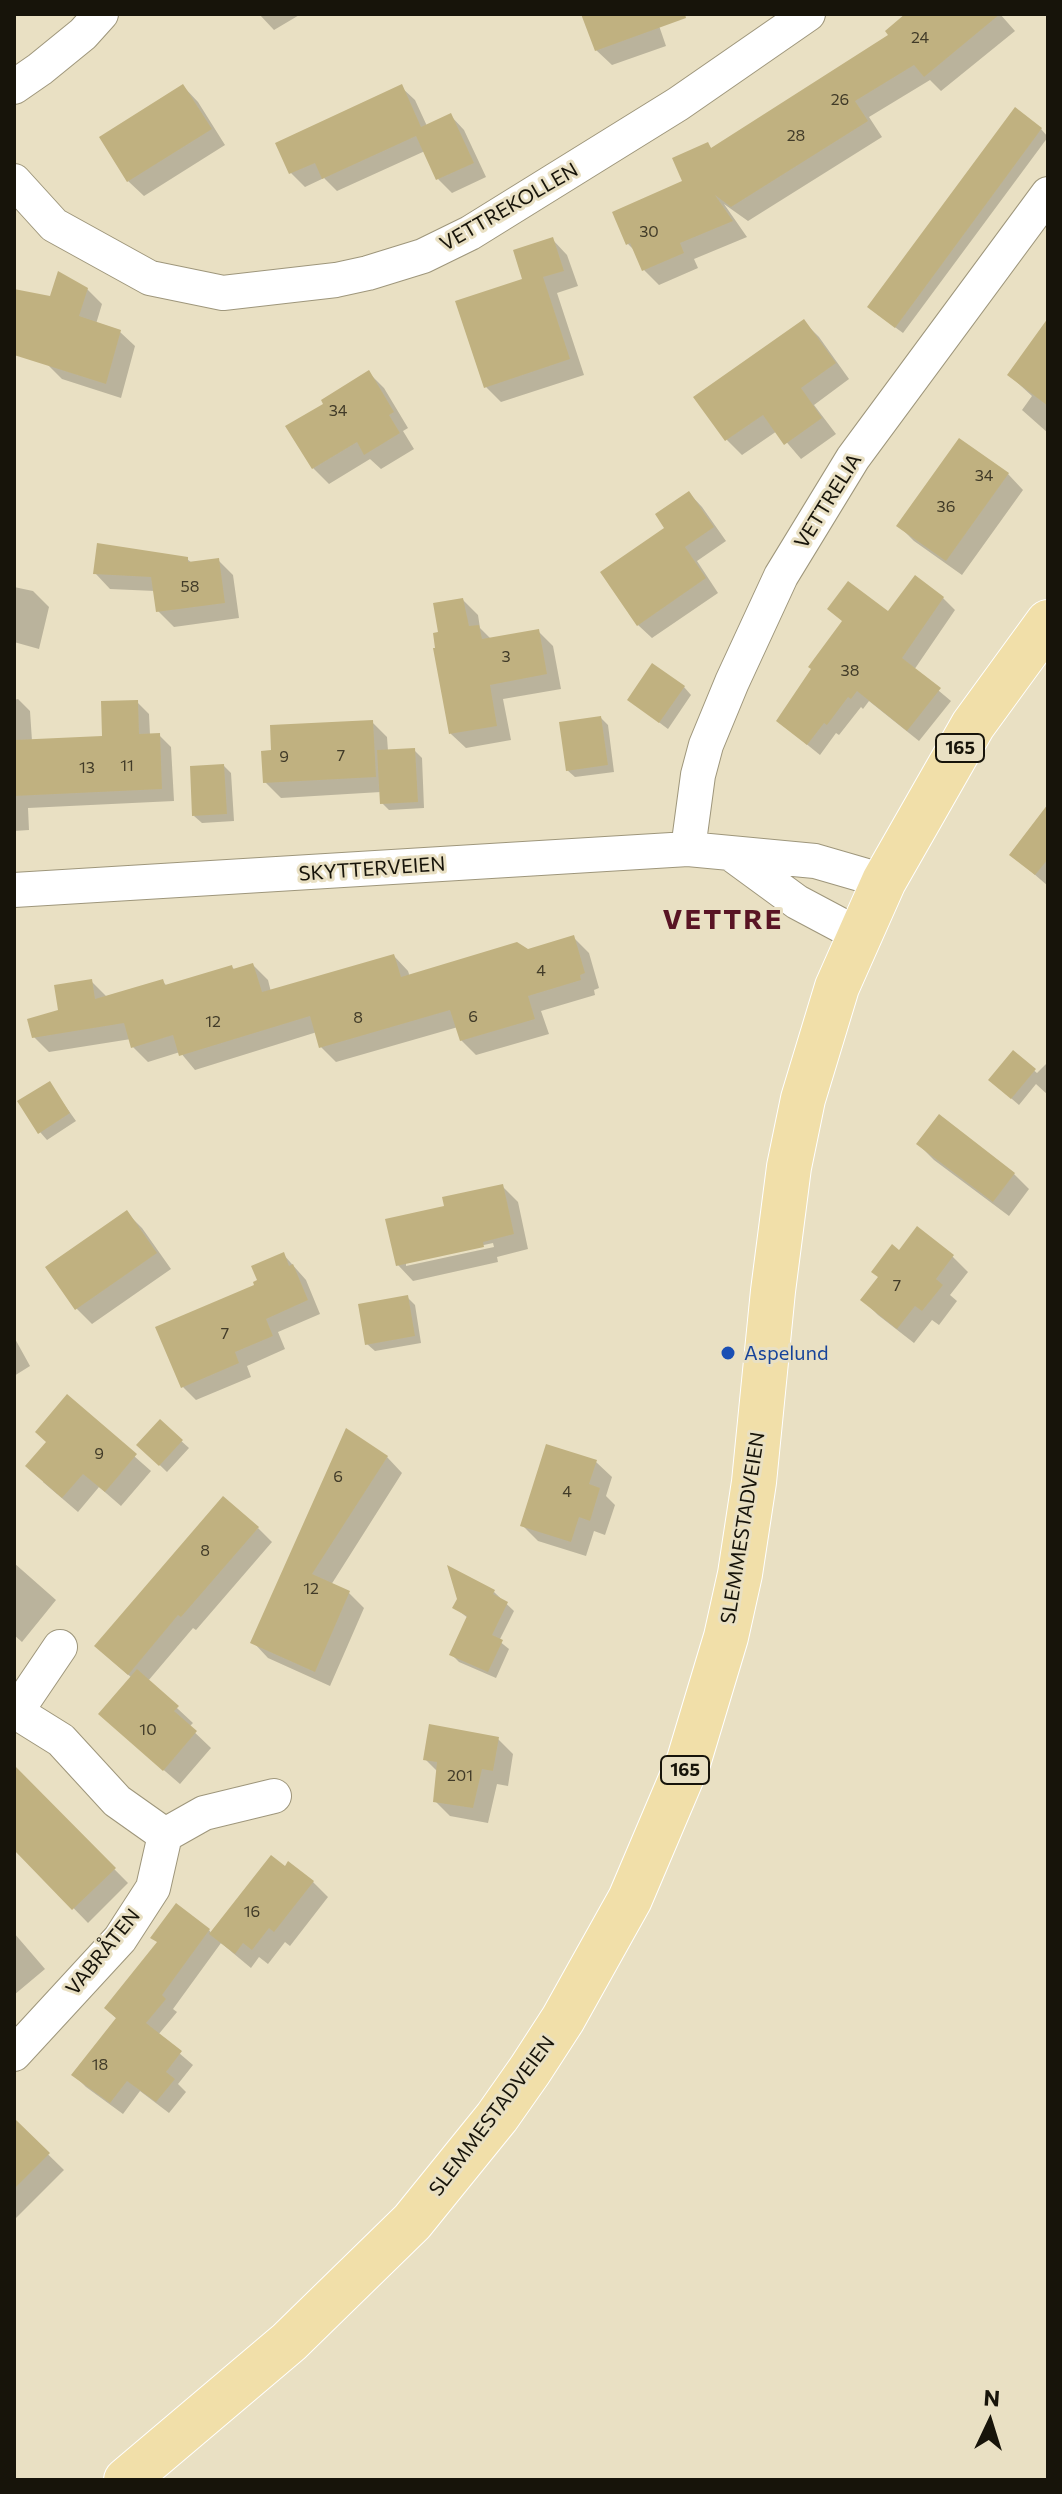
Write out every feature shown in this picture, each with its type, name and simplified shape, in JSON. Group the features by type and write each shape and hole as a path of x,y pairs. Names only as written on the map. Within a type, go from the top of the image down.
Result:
{"main road":[{"name":"SLEMMESTADVEIEN","path":"126,2480 289,2342 412,2222 497,2117 530,2070 563,2019 630,1899 689,1760 726,1637 740,1574 754,1482 789,1167 803,1099 837,987 884,881 973,725 1048,622"}],"street":[{"path":"14,87 72,43 101,14"},
{"name":"VETTREKOLLEN","path":"14,181 54,225 150,278 223,293 308,285 358,275 423,256 470,233 678,104 808,14"},
{"name":"VETTRELIA","path":"688,849 698,775 706,745 781,576 853,458 1048,194"},
{"name":"SKYTTERVEIEN","path":"14,890 688,849 815,861 884,881"},
{"path":"729,853 797,902 859,935"},
{"path":"60,1647 15,1712 61,1740 117,1801 165,1835 204,1813 274,1796"},
{"name":"VABRÅTEN","path":"14,2054 120,1939 153,1888 165,1835"}],"building":[{"path":"581,14 685,14 686,18 595,51"},
{"path":"905,14 1000,14 924,77 914,65 855,101 868,121 731,207 715,195 733,221 680,243 684,253 642,271 630,243 626,245 612,212 682,181 672,158 708,142 711,148 888,35 885,31"},
{"path":"183,84 212,129 127,182 99,137"},
{"path":"402,84 421,127 451,113 474,163 436,180 416,136 322,179 315,163 289,174 275,143"},
{"path":"1015,107 1042,128 895,328 867,307"},
{"path":"553,237 564,271 543,277 570,359 484,388 455,301 522,279 513,250"},
{"path":"58,271 88,288 79,316 121,330 106,384 14,355 14,289 50,296"},
{"path":"1048,318 1048,406 1007,375"},
{"path":"804,319 836,363 801,388 822,418 784,445 763,415 725,441 693,397"},
{"path":"369,370 394,412 389,415 400,433 364,455 357,442 312,469 285,426 323,404 321,400"},
{"path":"959,438 1009,473 946,561 896,526"},
{"path":"689,491 714,527 685,547 706,578 637,626 600,572 664,528 655,514"},
{"path":"97,543 188,557 188,562 219,558 225,603 156,612 151,577 93,574"},
{"path":"915,575 944,597 902,658 941,688 907,731 857,691 851,699 848,697 807,745 776,721 811,669 808,667 842,621 827,609 848,581 888,611"},
{"path":"463,598 469,626 479,625 482,639 539,629 547,674 490,685 497,726 449,734 433,648 433,633 438,632 433,603"},
{"path":"652,663 685,686 659,723 627,700"},
{"path":"138,700 139,734 160,733 162,789 14,796 14,740 102,736 101,701"},
{"path":"601,716 608,765 566,771 559,722"},
{"path":"373,720 376,777 263,783 261,751 271,750 270,725"},
{"path":"415,748 418,802 380,804 377,750"},
{"path":"224,764 227,814 192,816 190,766"},
{"path":"1048,804 1048,859 1035,875 1009,855"},
{"path":"574,935 585,973 580,975 581,980 528,996 535,1019 460,1041 450,1010 319,1048 310,1016 179,1056 173,1035 131,1048 124,1023 32,1038 27,1019 58,1010 54,985 92,979 95,999 163,979 165,985 232,965 233,969 253,963 262,992 394,954 401,977 517,942 528,949"},
{"path":"1013,1050 1036,1069 1011,1099 988,1080"},
{"path":"50,1081 70,1113 38,1134 17,1101"},
{"path":"939,1114 1015,1173 993,1202 916,1144"},
{"path":"503,1184 514,1234 483,1242 484,1247 396,1266 385,1219 444,1206 442,1197"},
{"path":"127,1210 157,1253 75,1310 45,1267"},
{"path":"917,1226 954,1255 936,1279 943,1285 922,1311 915,1306 897,1329 860,1300 878,1277 871,1272 892,1244 899,1250"},
{"path":"284,1252 289,1266 293,1264 308,1300 266,1319 273,1336 235,1352 239,1363 181,1388 155,1327 254,1285 253,1282 257,1280 251,1266"},
{"path":"408,1295 415,1336 365,1345 358,1304"},
{"path":"67,1394 137,1454 105,1492 83,1474 62,1498 25,1466 46,1442 35,1432"},
{"path":"160,1419 183,1440 159,1466 136,1445"},
{"path":"346,1428 388,1456 312,1574 350,1591 315,1672 250,1643"},
{"path":"546,1444 597,1460 589,1484 600,1488 590,1521 579,1517 571,1542 520,1526"},
{"path":"223,1496 259,1527 128,1675 94,1646"},
{"path":"447,1565 495,1590 493,1594 508,1602 492,1635 503,1640 488,1672 449,1655 467,1616 452,1608 457,1599"},
{"path":"137,1669 179,1706 174,1711 197,1731 163,1771 98,1714"},
{"path":"429,1724 499,1737 493,1771 482,1769 473,1808 433,1802 437,1762 423,1760"},
{"path":"14,1765 116,1868 72,1910 14,1850"},
{"path":"271,1855 285,1866 288,1861 314,1881 274,1932 269,1928 252,1950 243,1943 235,1954 209,1934"},
{"path":"176,1903 210,1929 162,1995 166,1999 146,2023 182,2051 166,2072 175,2079 156,2102 127,2081 110,2103 71,2075 116,2018 104,2008 157,1942 150,1938"},
{"path":"14,2118 50,2153 14,2189"}],"place":[{"name":"Aspelund","path":"728,1353"}],"district":[{"name":"VETTRE","path":"723,920"}]}
